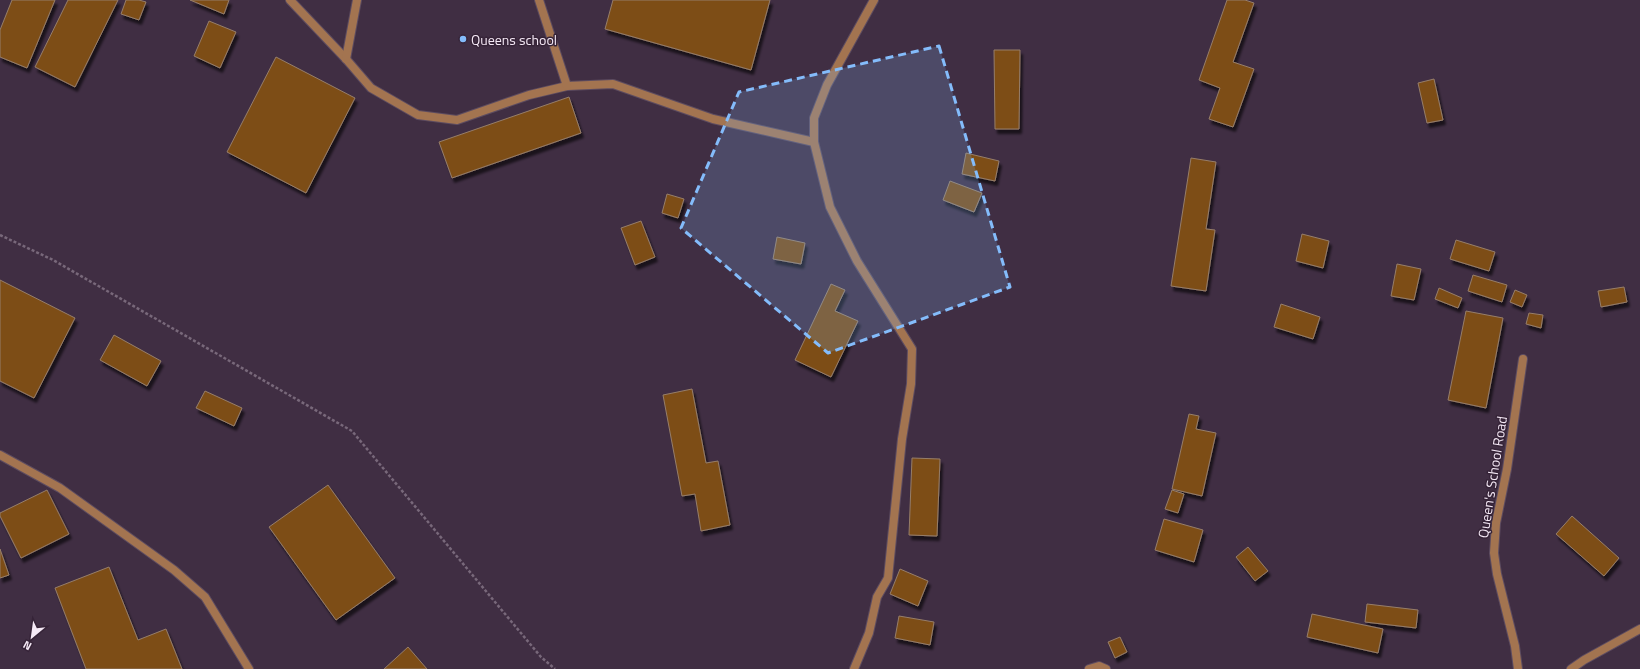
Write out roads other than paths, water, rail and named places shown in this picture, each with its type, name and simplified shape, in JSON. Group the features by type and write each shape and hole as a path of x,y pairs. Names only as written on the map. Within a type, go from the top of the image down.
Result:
{"street":[{"path":"290,0 346,59 371,88 418,115 457,120 529,95 568,86 612,84 713,119 814,142"},
{"path":"346,59 357,0"},
{"path":"539,0 568,86"},
{"path":"854,669 869,633 877,597 888,578 902,439 911,384 912,349 861,268 830,207 814,142 814,118 827,84 874,0"},
{"name":"Queen's School Road","path":"1518,669 1515,646 1497,574 1494,553 1496,523 1507,469 1523,359"},
{"path":"0,455 60,488 174,570 205,597 249,669"},
{"path":"1571,669 1584,660 1640,629"},
{"path":"1089,669 1099,666 1106,669"}],"place":[{"name":"Queens school","path":"463,39"}]}
